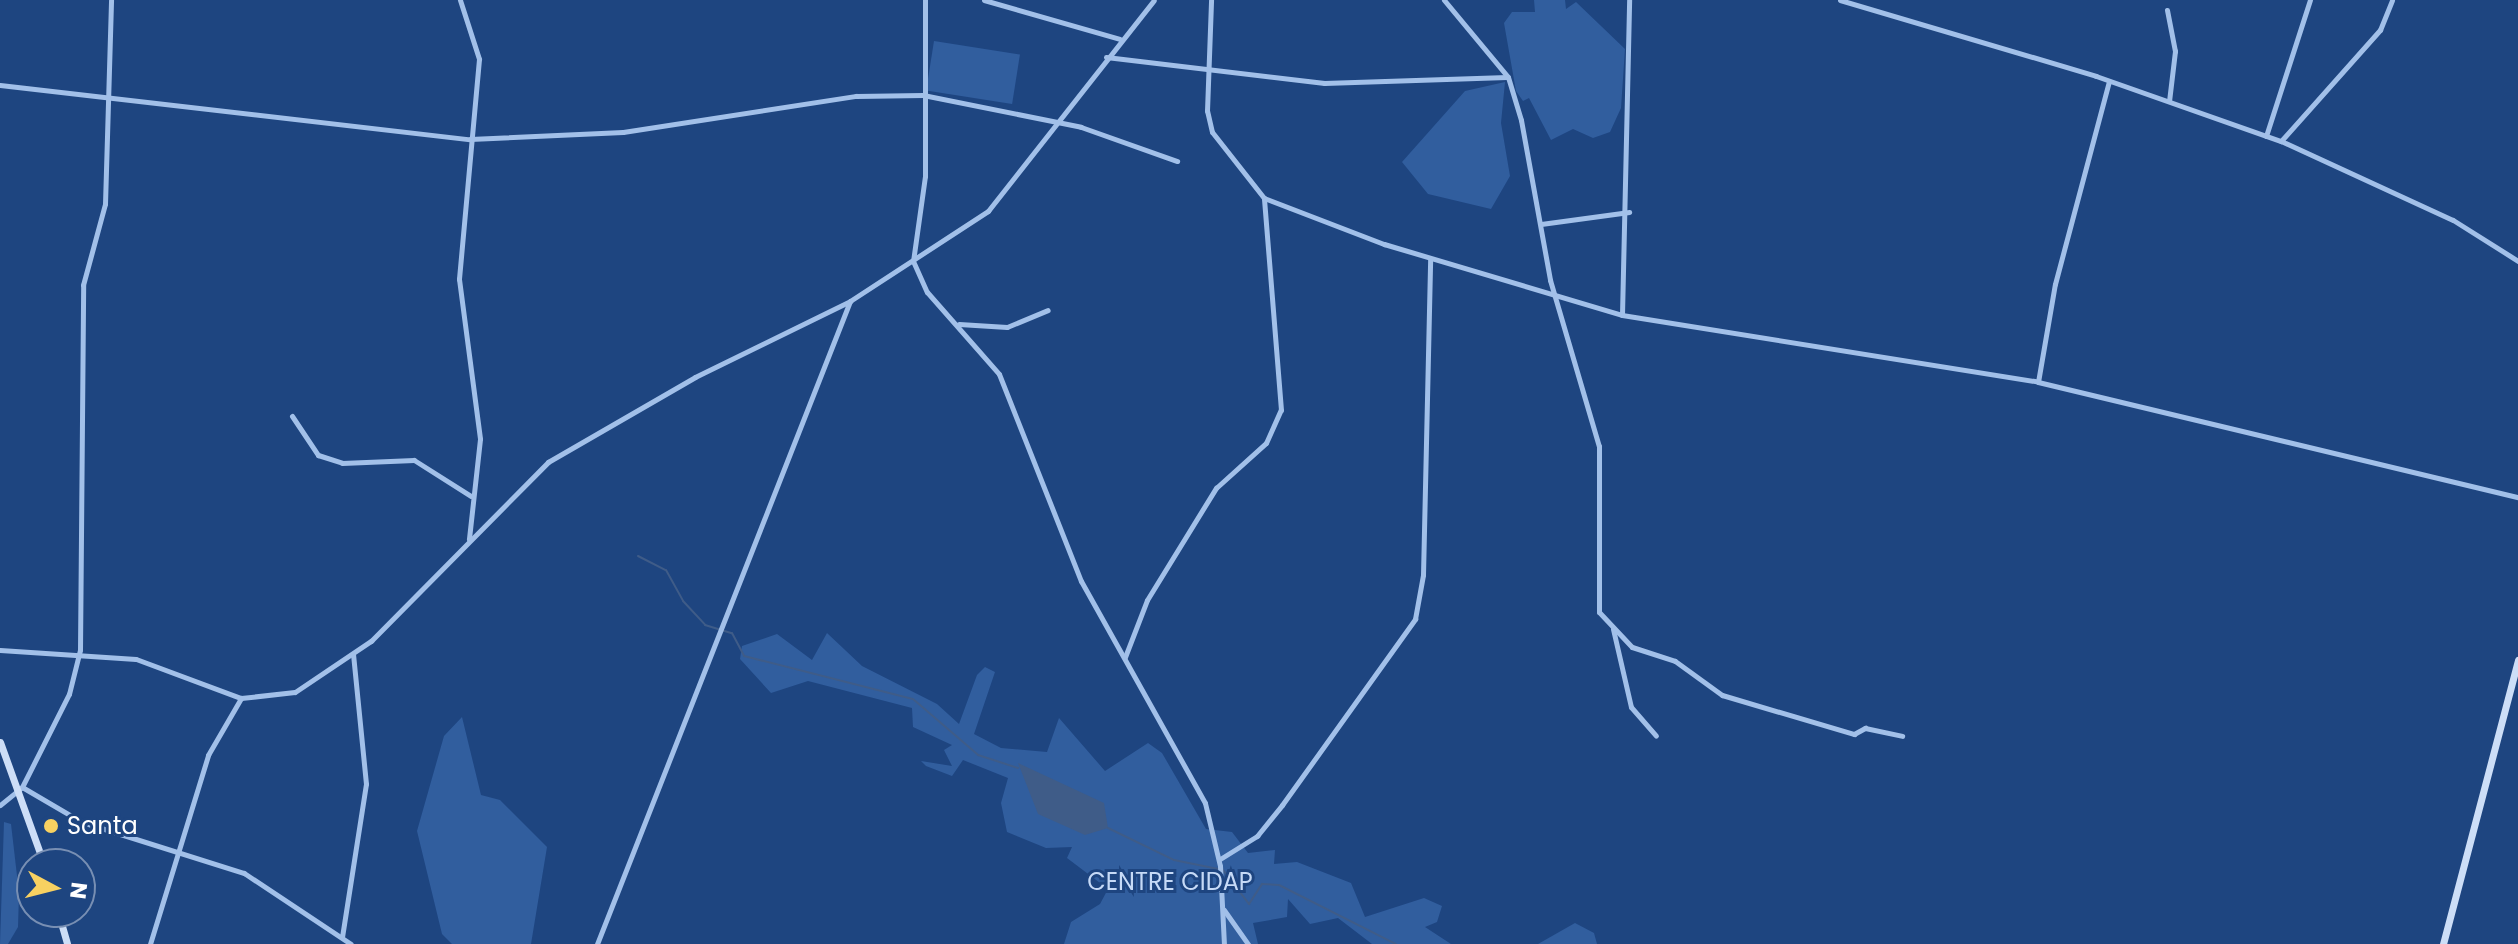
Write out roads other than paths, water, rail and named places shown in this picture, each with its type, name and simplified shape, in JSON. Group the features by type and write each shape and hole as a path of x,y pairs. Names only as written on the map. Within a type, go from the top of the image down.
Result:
{"main road":[{"path":"2443,944 2518,660"},
{"path":"0,742 22,787 39,848"}],"street":[{"path":"0,805 22,787 69,694 80,650 83,285 105,204 111,101 111,0"},
{"path":"460,0 479,59 459,279 479,423 469,540"},
{"path":"925,0 925,176 913,261 927,292 958,324 1005,385 1081,581 1205,803 1220,863 1224,944"},
{"path":"984,0 1120,39"},
{"path":"0,650 80,650 166,665 241,698 295,692 353,654 548,462 695,377 850,301 988,211 1120,39 1154,0"},
{"path":"1211,0 1209,74 1212,132 1264,198 1430,259 1555,298 1622,315 2038,382 2518,497"},
{"path":"1444,0 1508,77 1555,298 1599,446 1599,612 1632,647 1675,661 1722,695 1854,734 1865,728 1902,736"},
{"path":"1622,315 1629,212 1629,0"},
{"path":"1840,0 2109,81 2281,141 2453,220 2518,261"},
{"path":"2266,136 2310,0"},
{"path":"2281,141 2380,30 2392,0"},
{"path":"2167,10 2175,51 2169,101"},
{"path":"1106,57 1209,74 1324,83 1508,77"},
{"path":"2038,382 2055,284 2109,81"},
{"path":"0,85 111,101 470,139 623,132 856,96 923,95 1059,121 1177,161"},
{"path":"1125,658 1147,600 1216,488 1266,443 1281,410 1264,198"},
{"path":"1541,224 1629,212"},
{"path":"1220,863 1265,826 1386,668 1415,619 1423,575 1430,259"},
{"path":"597,944 850,301"},
{"path":"958,324 1007,327 1048,310"},
{"path":"292,416 318,455 342,463 414,460 472,496"},
{"path":"1613,628 1631,707 1656,736"},
{"path":"342,937 366,784 353,654"},
{"path":"150,944 176,848 208,755 241,698"},
{"path":"22,787 82,822 176,848 244,873 351,944"},
{"path":"1224,909 1248,944"}],"waterway":[{"path":"638,556 666,570 683,601 705,625 732,633 744,656 913,699 978,755 1018,768"},
{"path":"1108,828 1174,860 1223,870 1249,904 1262,884 1279,885 1396,944"}],"place":[{"name":"Santa","path":"51,826"}],"park label":[{"name":"CENTRE CIDAP","path":"1170,882"}]}
